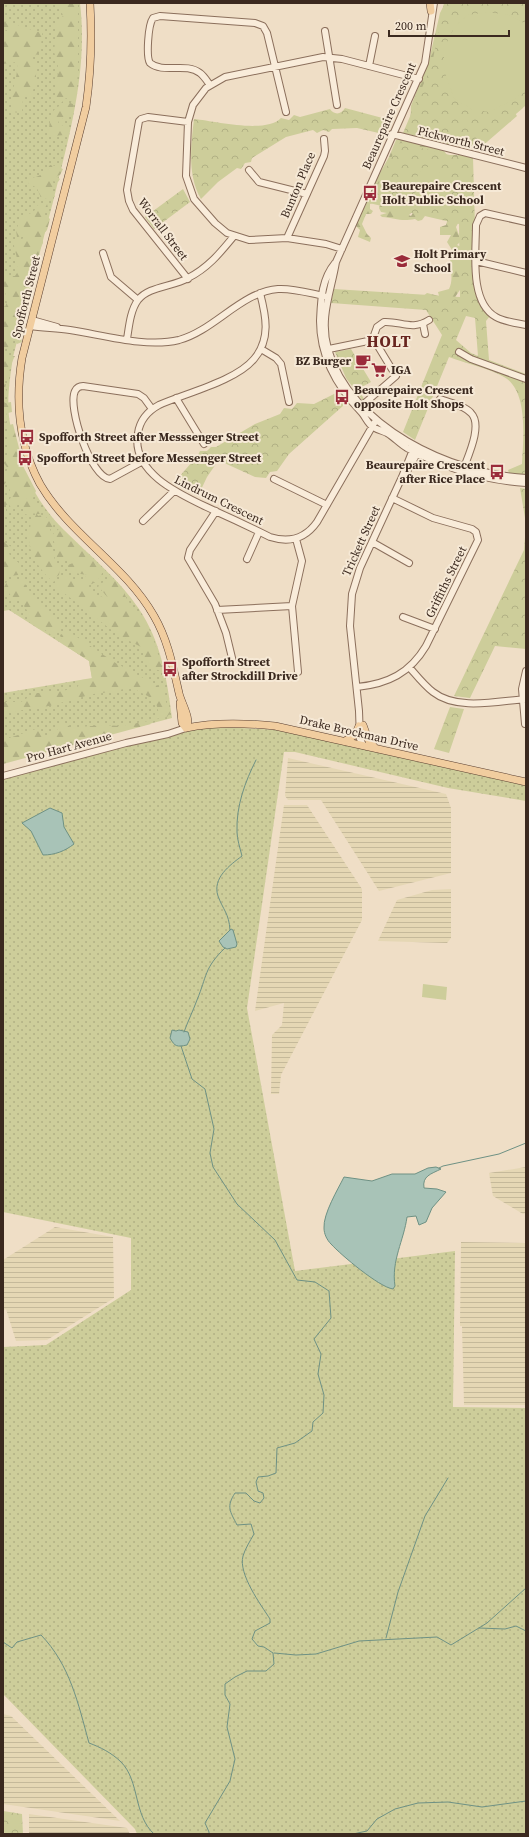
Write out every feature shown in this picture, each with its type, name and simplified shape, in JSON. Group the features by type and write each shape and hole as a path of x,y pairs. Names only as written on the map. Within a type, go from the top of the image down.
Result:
{"main road":[{"name":"Spofforth Street","path":"90,3 92,31 90,76 85,108 22,358 18,393 21,428 34,470 48,496 66,520 128,580 155,616 172,658 180,695 182,720 186,728"},
{"path":"431,14 432,3"},
{"name":"Drake Brockman Drive","path":"186,728 210,724 262,724 290,728 526,782"},
{"path":"344,741 355,735 361,726 368,739 376,748"}],"street":[{"name":"Beaurepaire Crescent","path":"431,14 425,58 417,78 342,249 336,262 326,276 320,326 326,349 338,373 372,427 387,433 416,449 464,469 524,480"},
{"path":"210,85 202,74 194,69 156,66 150,63 148,57 151,21 153,18 160,16 259,24 267,33 286,112"},
{"path":"325,30 337,106"},
{"path":"369,66 375,36"},
{"path":"342,249 326,244 287,238 249,240 234,236 215,223 201,208 190,192 186,168 188,122 196,100 210,85 225,78 275,66 329,57 417,78"},
{"name":"Worrall Street","path":"188,122 148,117 139,121 127,190 129,201 133,210 188,279"},
{"name":"Pickworth Street","path":"393,135 526,168"},
{"name":"Bunton Place","path":"287,238 324,156 324,139"},
{"path":"250,170 259,182 307,194"},
{"path":"526,222 491,213 485,213 480,216 476,225 478,292 484,307 496,317 526,325"},
{"path":"127,339 134,309 138,300 147,292 188,279 210,263 234,236"},
{"path":"103,253 111,277 138,300"},
{"path":"476,261 526,273"},
{"path":"31,323 127,339 168,342 190,336 260,293 280,289 324,296"},
{"name":"Lindrum Crescent","path":"260,293 267,324 265,338 261,349 251,363 240,371 152,409 142,420 137,434 138,447 144,461 158,479 174,491 279,540 296,539"},
{"path":"326,349 373,338 377,327 384,322 405,326 426,322 425,334"},
{"path":"359,408 396,376 373,338"},
{"path":"261,349 276,358 280,364 288,402"},
{"path":"459,352 471,359 526,380"},
{"path":"144,461 110,478 102,475 89,456 79,430 75,412 74,392 79,387 85,386 135,393 144,398 152,409"},
{"path":"176,398 204,444"},
{"path":"440,399 465,408 475,418 476,431 464,469"},
{"name":"Beaurepaire Crescent","path":"359,408 416,449"},
{"path":"298,672 292,606 302,561 296,539 312,529 376,420"},
{"name":"Trickett Street","path":"363,745 360,739 361,726 350,626 350,608 355,581 402,477 407,473 416,449"},
{"path":"274,479 327,505"},
{"path":"143,521 174,491"},
{"name":"Griffiths Street","path":"357,687 388,681 410,668 422,653 435,629 478,542 478,534 472,529 422,513 392,498"},
{"path":"216,511 190,550 188,558 208,590 217,610 226,633 233,662"},
{"path":"247,559 260,532"},
{"path":"372,542 409,563"},
{"path":"217,610 292,606"},
{"path":"403,617 435,629"},
{"path":"410,668 432,692 453,702 470,703 524,699"},
{"path":"525,724 523,684 526,671"},
{"name":"Pro Hart Avenue","path":"3,776 141,739 168,734 186,728"}],"shaded area":[{"path":"288,758 446,794 451,808 451,873 379,891 321,800 288,800 285,796"},
{"path":"284,805 307,805 362,889 362,920 281,1075 279,1094 271,1094 272,1035 282,1025 284,1003 255,1011"},
{"path":"50,808 62,813 64,827 74,844 60,852 43,855 31,831 22,823"},
{"path":"451,889 451,938 447,943 378,941 397,900 432,890"},
{"path":"231,929 233,930 237,944 236,947 227,949 223,947 219,941"},
{"path":"172,1030 188,1032 190,1039 187,1045 179,1046 173,1043 170,1038"},
{"path":"436,1167 441,1169 426,1178 424,1181 424,1188 437,1189 446,1192 432,1208 426,1222 419,1225 416,1216 407,1217 396,1259 394,1277 395,1286 393,1289 379,1283 360,1270 328,1241 325,1235 324,1222 331,1202 344,1177 372,1181 392,1174 415,1174 428,1168"},
{"path":"526,1167 526,1213 523,1214 493,1196 489,1173"},
{"path":"55,1227 113,1237 114,1298 47,1340 16,1341 6,1309 3,1311 3,1260"},
{"path":"461,1242 526,1243 526,1405 464,1405 462,1326 460,1326"},
{"path":"3,1714 11,1716 120,1821 3,1804"},
{"path":"29,1814 127,1828 130,1834 29,1834"}],"green space":[{"path":"3,3 80,3 82,28 80,77 66,150 13,357 8,407 13,438 29,481 44,507 64,530 131,598 147,622 158,647 162,661 172,718 3,762 3,693 92,678 89,661 9,610 3,611"},
{"path":"54,3 78,3 78,72 75,100 72,102 66,98 61,103 56,100 58,64 54,52 57,23 63,16 61,10"},
{"path":"444,3 526,3 526,103 523,108 475,149 403,133 432,64"},
{"path":"445,3 526,91 526,106 513,110 517,116 480,148 456,139 452,145 425,140 410,132 411,106 430,56 440,13"},
{"path":"488,12 508,15 526,24 526,87 518,97 489,112 471,109 454,98 444,70 444,48 455,26 468,15"},
{"path":"3,20 38,32 43,31 39,53 31,58 31,63 36,65 36,77 32,94 30,97 23,97 22,113 12,112 11,99 17,62 3,64 3,40 8,33 7,30 3,31"},
{"path":"63,104 73,104 71,114 68,117 59,120 58,124 68,127 70,131 65,135 51,136 49,133 52,113"},
{"path":"345,108 390,120 383,134 357,128 332,129 329,132 323,130 317,133 313,130 286,137 252,158 251,162 245,163 241,169 237,168 218,182 201,199 194,180 191,160 194,119 252,126 274,123 281,118 289,120 294,115 300,117 330,109 333,112 340,113"},
{"path":"396,140 402,140 444,151 447,155 457,155 462,161 456,165 459,165 460,169 456,180 461,184 460,188 456,191 457,198 463,197 464,206 458,211 462,216 456,227 461,241 457,245 463,248 465,272 461,278 464,280 464,284 449,306 454,313 453,317 445,328 431,315 422,297 427,293 439,296 438,292 449,289 451,284 450,259 454,250 452,250 447,242 451,235 440,235 440,227 446,225 451,208 449,199 453,187 448,180 451,169 448,166 442,168 440,166 445,162 444,160 440,161 436,155 433,159 422,159 414,163 404,162 405,160 414,157 413,153 410,151 397,153 402,159 400,163 392,162 387,171 392,171 393,174 390,177 386,177 384,183 387,188 387,182 398,177 397,173 400,170 405,174 404,177 410,178 405,182 399,181 396,186 400,189 401,193 396,196 391,188 388,203 395,207 403,205 406,206 409,203 403,202 403,200 407,198 412,200 414,204 410,209 412,212 409,215 411,216 414,211 419,210 425,216 422,220 418,221 415,219 402,220 382,217 380,215 387,213 381,212 379,208 384,192 381,192 376,202 370,204 370,209 373,211 371,214 366,214 362,224 367,234 371,238 370,242 358,237 360,230 355,225 357,216 366,205 365,199 367,194 371,196 372,187 389,157"},
{"path":"401,143 458,157 458,152 473,157 477,295 482,308 490,316 486,321 489,360 526,374 526,475 509,473 508,470 522,464 523,417 518,393 512,384 498,374 449,357 415,440 403,432 442,335 426,310 331,303 334,289 460,297 459,224 369,203 398,144","holes":["466,316 475,318 478,356 471,353 456,340"]},
{"path":"50,165 63,169 60,175 56,176 60,179 58,182 52,181 55,184 55,187 49,188 55,197 50,196 47,199 41,198 37,188 28,183 30,178 37,177 42,174"},
{"path":"431,166 440,174 443,187 441,195 436,203 430,206 424,205 420,202 416,195 415,188 416,180 420,172"},
{"path":"183,189 190,202 154,229 145,217"},
{"path":"47,204 48,208 44,214 50,219 47,230 43,235 43,243 39,251 34,271 35,276 30,288 30,297 27,299 23,298 27,305 20,307 19,309 21,327 24,331 20,335 22,342 17,344 15,342 19,329 18,326 11,348 3,349 3,305 5,307 7,302 5,298 6,289 3,285 3,277 15,276 19,270 18,267 15,266 17,257 14,242 24,238 24,236 17,237 16,230 22,216 33,212 36,206"},
{"path":"351,349 371,382 358,389 364,399 363,401 346,378 335,352"},
{"path":"3,353 9,357 15,356 7,376 3,381"},
{"path":"6,384 5,388 7,392 4,401 5,403 11,402 12,412 8,413 7,410 6,422 3,423 3,385"},
{"path":"336,393 344,405 289,454 277,471 270,472 266,478 255,477 218,461 207,477 198,496 173,484 200,451 207,451 211,447 216,447 255,424 280,414 284,408 292,409 297,403 314,404"},
{"path":"13,424 24,468 36,491 33,498 26,499 25,501 33,501 42,511 40,514 37,514 38,516 42,515 53,521 53,527 50,529 54,556 57,565 60,568 59,575 56,577 57,580 53,582 41,569 30,549 29,532 31,523 36,515 34,513 31,516 25,514 24,509 20,504 11,508 9,504 6,505 6,512 3,513 3,498 8,502 11,497 8,480 3,486 3,472 9,470 3,462 9,460 9,425"},
{"path":"520,488 526,489 526,524"},
{"path":"526,524 526,649 495,646 470,698 454,696 524,550"},
{"path":"60,528 103,569 98,580 86,586 96,595 109,599 98,586 109,578 114,579 124,590 128,601 141,616 149,629 163,671 152,669 146,665 143,648 118,635 55,586 61,578 68,576 73,581 83,579 87,575 69,572 68,565 73,563 70,559 59,559 56,556 53,534"},
{"path":"3,540 6,544 12,547 9,553 12,561 18,562 21,567 21,572 18,575 3,577"},
{"path":"8,579 23,581 36,601 62,626 55,633 51,635 43,628 39,629 29,622 28,612 20,600 13,599 9,593 5,593 3,590"},
{"path":"68,631 114,662 165,690 164,696 170,713 167,717 155,719 159,715 156,704 150,697 132,687 111,692 93,694 49,706 3,713 3,702 21,702 35,693 51,693 77,688 81,680 92,679 89,661 63,644 60,635"},
{"path":"450,707 464,709 449,753 434,749"},
{"path":"63,721 71,728 102,725 121,726 148,721 151,724 3,764 3,740 36,729 49,737 59,728"},
{"path":"218,727 282,730 526,782 526,801 448,788 295,752 284,752 247,1008 295,1271 455,1251 453,1407 526,1408 526,1834 137,1834 135,1829 3,1694 3,1347 46,1345 131,1290 131,1238 3,1212 3,776 176,732"},
{"path":"423,984 447,987 446,1000 422,997"},
{"path":"3,1811 22,1814 23,1834 3,1834"}],"waterway":[{"path":"230,930 227,915 218,896 217,889 223,873 242,856 237,835 238,813 248,777 256,760"},
{"path":"184,1032 207,972 213,961 225,948"},
{"path":"181,1046 192,1079 205,1089 214,1129 210,1153 213,1167 237,1204 275,1240 297,1280 315,1282 329,1291 331,1318 314,1339 321,1354 318,1374 324,1395 323,1413 313,1422 312,1431 295,1443 277,1448 276,1473 258,1477 256,1482 258,1491 263,1493 264,1498 260,1503 254,1501 246,1493 235,1493 230,1506 237,1525 251,1524 254,1534 246,1548 242,1563 251,1589 270,1619 270,1623 255,1631 252,1639 258,1646 264,1647 273,1653 274,1664 266,1671 247,1671 225,1684 225,1695 230,1704 227,1727 235,1759 230,1781 205,1823 209,1834"},
{"path":"439,1168 499,1154 526,1143"},
{"path":"386,1638 398,1592 425,1516 448,1478"},
{"path":"274,1653 296,1655 316,1654 359,1641 437,1637 451,1645 487,1623 526,1588"},
{"path":"479,1628 505,1629 516,1626 526,1631"},
{"path":"3,1642 12,1648 17,1642 41,1635 51,1647 72,1685 89,1743 102,1748 114,1756 127,1770 134,1788 139,1808 147,1826 154,1834"},
{"path":"353,1834 367,1831 377,1819 395,1809 418,1803 448,1802 482,1807 526,1801"}],"place":[{"name":"Beaurepaire Crescent Holt Public School","path":"370,193"},
{"name":"Holt Primary School","path":"402,261"},
{"name":"BZ Burger","path":"363,361"},
{"name":"IGA","path":"379,370"},
{"name":"Beaurepaire Crescent opposite Holt Shops","path":"342,397"},
{"name":"Spofforth Street after Messsenger Street","path":"27,437"},
{"name":"Spofforth Street before Messenger Street","path":"25,458"},
{"name":"Beaurepaire Crescent after Rice Place","path":"497,472"},
{"name":"Spofforth Street after Strockdill Drive","path":"170,669"}],"district":[{"name":"HOLT","path":"389,341"}]}
